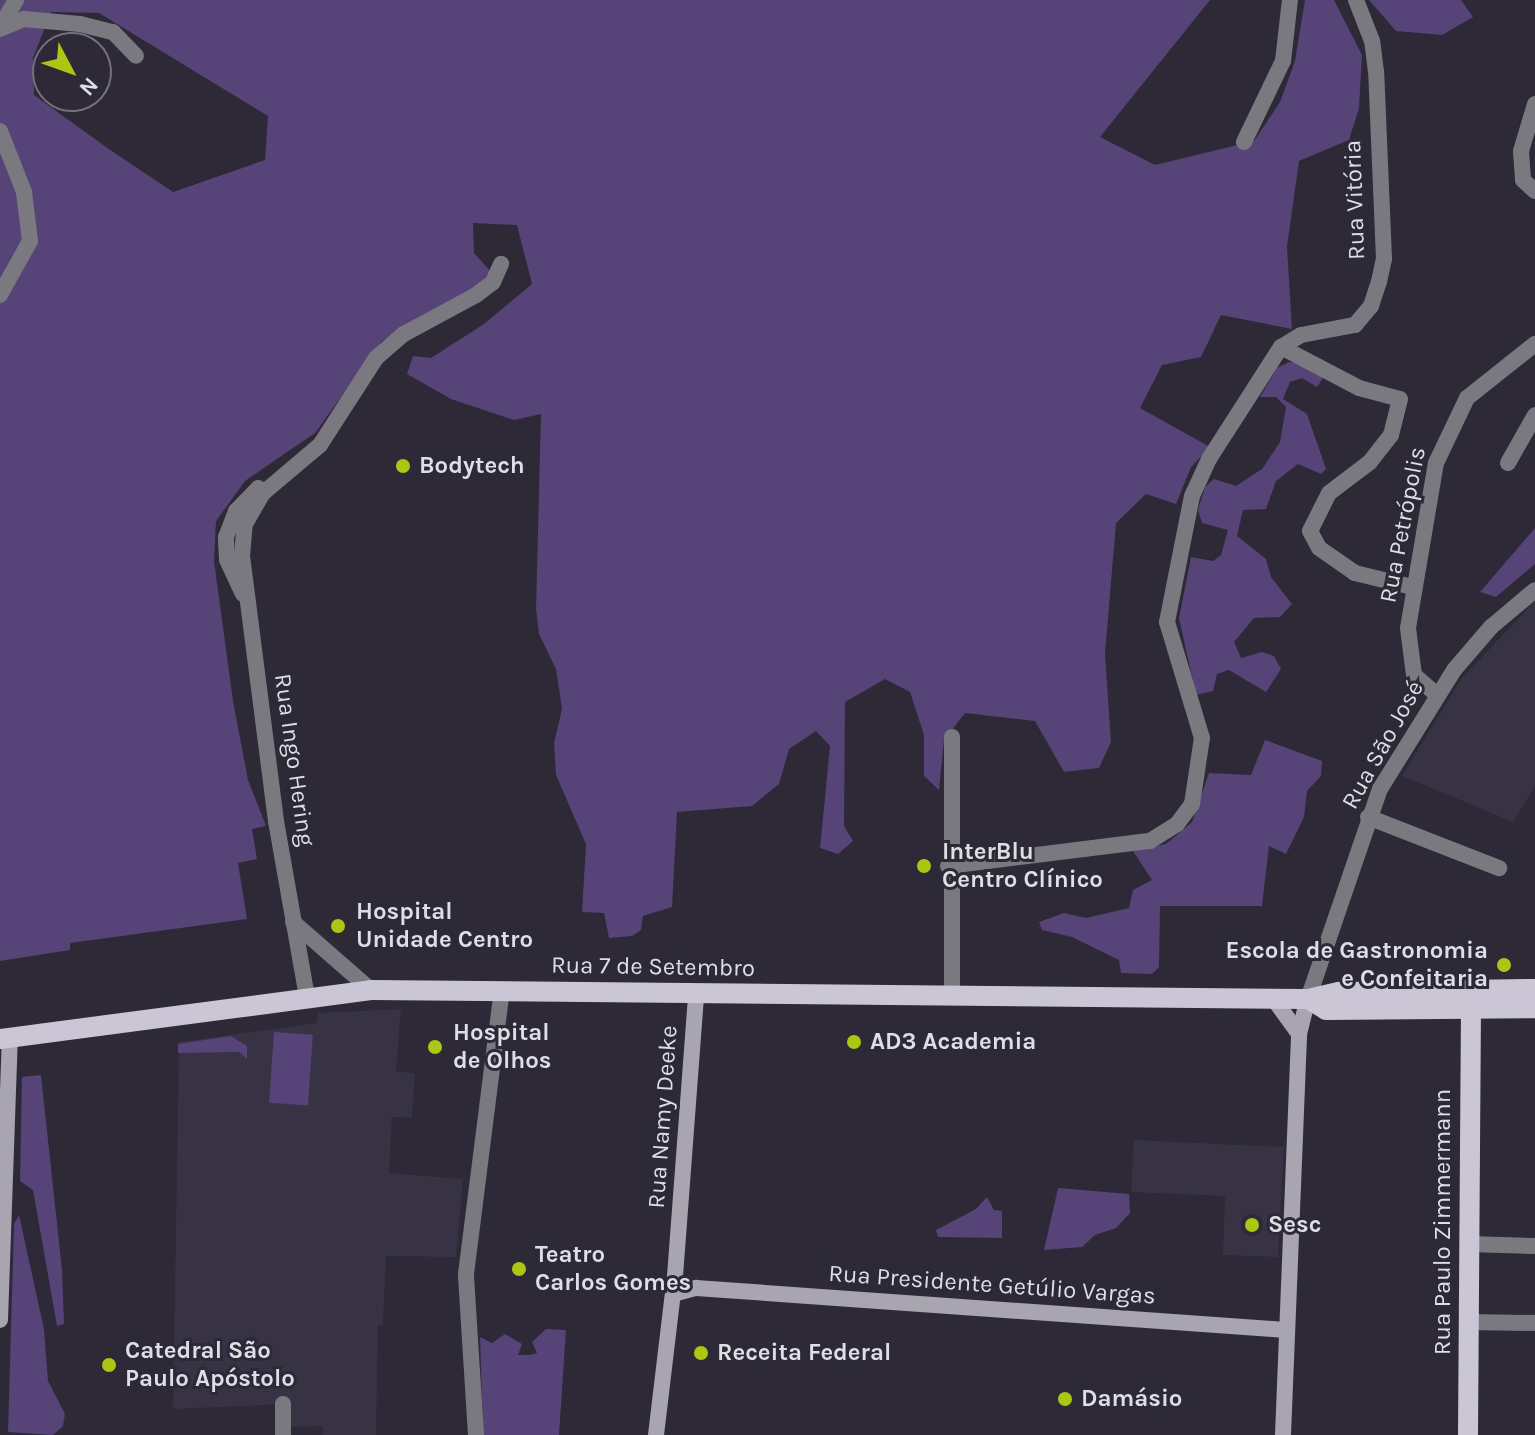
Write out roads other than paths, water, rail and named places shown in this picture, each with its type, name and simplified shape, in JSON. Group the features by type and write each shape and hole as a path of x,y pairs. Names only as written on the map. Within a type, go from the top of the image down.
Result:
{"main road":[{"name":"Rua 7 de Setembro","path":"5,1039 371,990 1308,999 1328,992 1535,989"},
{"name":"Rua 7 de Setembro","path":"1308,999 1326,1010 1535,1008"},
{"name":"Rua Paulo Zimmermann","path":"1468,1435 1471,1010"}],"street":[{"path":"0,28 16,0"},
{"path":"1244,142 1283,61 1290,0"},
{"name":"Rua Vitória","path":"1281,347 1301,335 1355,325 1371,306 1384,259 1376,72 1372,41 1356,0"},
{"path":"0,28 24,19 80,24 113,32 136,56"},
{"path":"1535,104 1521,151 1523,180 1535,191"},
{"path":"0,131 24,192 30,241 0,295"},
{"name":"Rua Ingo Hering","path":"307,997 292,920 249,606 245,524 252,507 279,477 320,445 376,358 404,334 485,289 501,264"},
{"name":"Rua Petrópolis","path":"1437,695 1414,675 1408,628 1412,587 1436,463 1456,413 1467,398 1535,344"},
{"path":"948,866 1150,841 1177,824 1192,804 1202,738 1170,641 1174,576 1200,475 1281,347 1359,388 1400,399 1391,435 1370,462 1329,493 1310,531 1319,548 1355,573 1412,587"},
{"path":"1508,463 1535,415"},
{"name":"Rua São José","path":"1308,999 1368,817 1437,695 1491,627 1535,590"},
{"path":"952,737 948,866 952,995"},
{"path":"1368,817 1499,868"},
{"path":"292,920 371,990"},
{"path":"476,1435 466,1274 502,991"},
{"name":"Rua Namy Deeke","path":"656,1435 675,1276 696,994"},
{"path":"1273,998 1299,1034"},
{"path":"1283,1435 1299,1034 1308,999"},
{"path":"0,1320 5,1039"},
{"path":"1469,1244 1535,1246"},
{"name":"Rua Presidente Getúlio Vargas","path":"675,1276 696,1288"},
{"name":"Rua Presidente Getúlio Vargas","path":"673,1294 696,1288 1286,1330"},
{"path":"1469,1322 1535,1323"},
{"path":"283,1404 283,1435"}],"place":[{"name":"Bodytech","path":"403,466"},
{"name":"InterBlu Centro Clínico","path":"924,866"},
{"name":"Hospital Unidade Centro","path":"338,926"},
{"name":"Escola de Gastronomia e Confeitaria","path":"1504,965"},
{"name":"AD3 Academia","path":"854,1042"},
{"name":"Hospital de Olhos","path":"435,1047"},
{"name":"Sesc","path":"1252,1225"},
{"name":"Teatro Carlos Gomes","path":"519,1269"},
{"name":"Receita Federal","path":"701,1353"},
{"name":"Catedral São Paulo Apóstolo","path":"109,1365"},
{"name":"Damásio","path":"1065,1399"}]}
